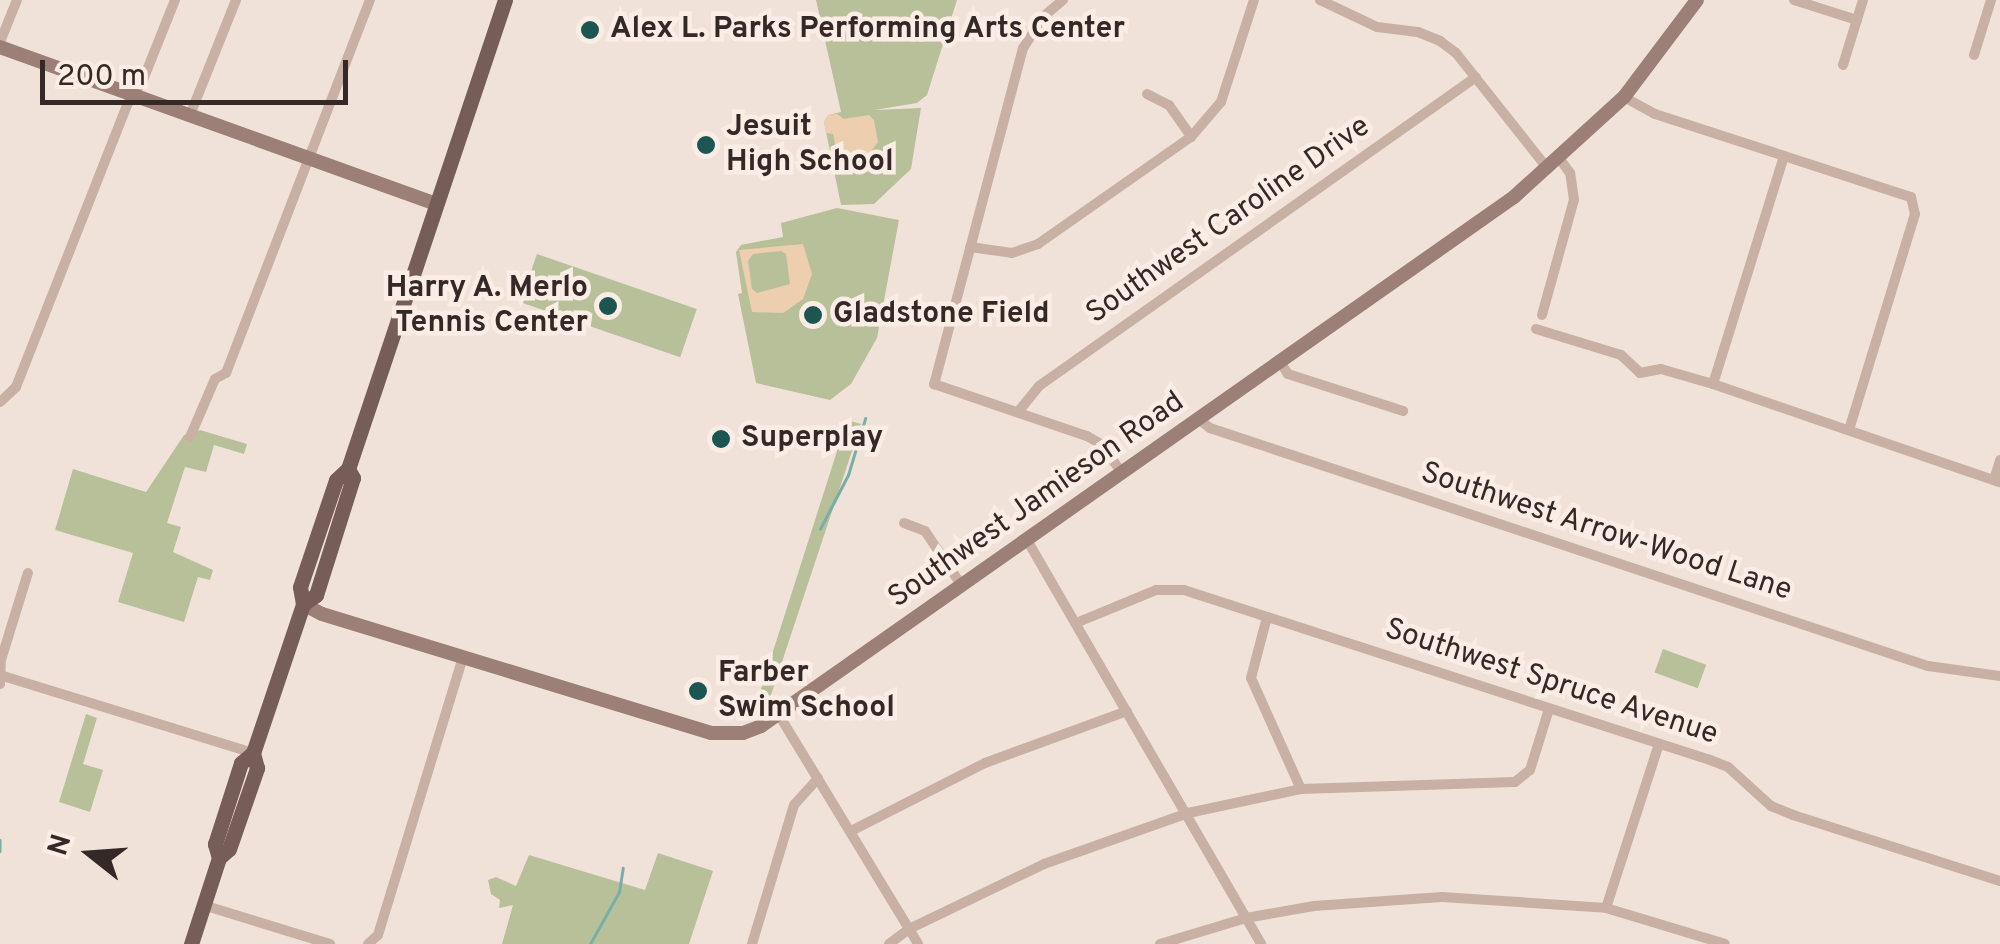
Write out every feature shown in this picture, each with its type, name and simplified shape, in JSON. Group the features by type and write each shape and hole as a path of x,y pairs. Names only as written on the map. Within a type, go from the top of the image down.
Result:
{"main road":[{"path":"191,944 219,858 230,849 257,768 253,753 303,604 316,595 353,478 348,469 505,0"}],"street":[{"path":"17,0 0,44 310,157 340,163 356,175 437,204"},
{"path":"0,402 16,386 175,0"},
{"path":"190,114 236,0"},
{"path":"190,437 215,379 226,373 370,0"},
{"path":"1063,0 1038,24 1023,48 934,384 1101,444 1123,474"},
{"path":"970,247 1012,253 1038,244 1190,137 1221,102 1254,0"},
{"path":"1320,0 1367,24 1440,41 1554,164 1570,173 1574,200 1542,315"},
{"name":"Southwest Jamieson Road","path":"303,604 322,614 712,733 743,732 780,715 1281,363 1554,164 1624,97 1697,0"},
{"path":"1794,0 1857,20"},
{"path":"1844,65 1863,0"},
{"path":"1974,55 1991,0"},
{"name":"Southwest Caroline Drive","path":"1018,412 1038,386 1476,78"},
{"path":"1147,94 1168,105 1190,137"},
{"path":"1624,97 1654,114 1911,197 1915,214 1849,430"},
{"path":"1713,384 1784,156"},
{"path":"1536,329 1621,356 1640,374 1661,368 1997,481 2000,460"},
{"path":"1281,363 1288,374 1403,411"},
{"name":"Southwest Arrow-Wood Lane","path":"1200,420 1210,428 1928,666 2000,676"},
{"path":"904,523 925,531 962,586"},
{"path":"1027,540 1188,813 1260,944"},
{"path":"0,684 1,660 28,573"},
{"name":"Southwest Spruce Avenue","path":"1076,623 1165,588 1268,617 1728,767 1756,795 1793,815 2000,880"},
{"path":"1268,617 1251,678 1301,790"},
{"path":"368,944 378,935 463,656"},
{"path":"1,675 253,753"},
{"path":"889,944 909,929 1044,864 1188,813 1301,790 1515,782 1530,770 1549,709"},
{"path":"850,831 985,763 1128,710"},
{"path":"780,715 918,944"},
{"path":"1606,908 1659,744"},
{"path":"752,944 794,805 818,778"},
{"path":"1160,944 1246,918 1314,906 1442,897 1606,908 1725,944"},
{"path":"203,904 330,944"}],"green space":[{"path":"816,0 957,0 927,95 917,103 874,110 921,108 911,169 874,204 841,205 824,122 828,115 841,112"},
{"name":"Gladstone Field","path":"837,208 899,220 877,338 851,384 830,400 756,383 738,294 742,293 736,252 741,245 783,237 781,223"},
{"name":"Harry A. Merlo Tennis Center","path":"537,254 697,309 680,357 520,302"},
{"path":"847,420 861,424 768,704 752,717"},
{"path":"200,430 247,444 244,454 214,445 206,472 185,467 167,523 181,527 173,552 213,570 210,580 198,577 184,622 118,602 133,553 55,530 73,469 146,492 184,435"},
{"path":"1663,649 1706,665 1698,688 1654,672"},
{"path":"86,714 97,718 83,764 103,770 90,812 59,802"},
{"path":"658,853 713,871 689,944 502,944 513,905 499,908 500,900 491,894 488,880 496,877 516,886 529,855 645,890"}],"sand":[{"path":"837,114 844,119 869,115 874,120 878,142 866,158 852,163 838,160 833,134 826,133 824,122 828,115"},
{"path":"803,244 812,274 803,299 783,313 752,312 739,250","holes":["753,254 786,254 790,284 757,293 752,289 748,261"]}],"waterway":[{"path":"820,529 848,475 865,419"},
{"path":"0,840 0,851"},
{"path":"590,944 619,892 623,868"}],"place":[{"name":"Alex L. Parks Performing Arts Center","path":"590,30"},
{"name":"Jesuit High School","path":"706,145"},
{"name":"Harry A. Merlo Tennis Center","path":"608,306"},
{"name":"Gladstone Field","path":"813,315"},
{"name":"Superplay","path":"721,439"},
{"name":"Farber Swim School","path":"698,691"}]}
